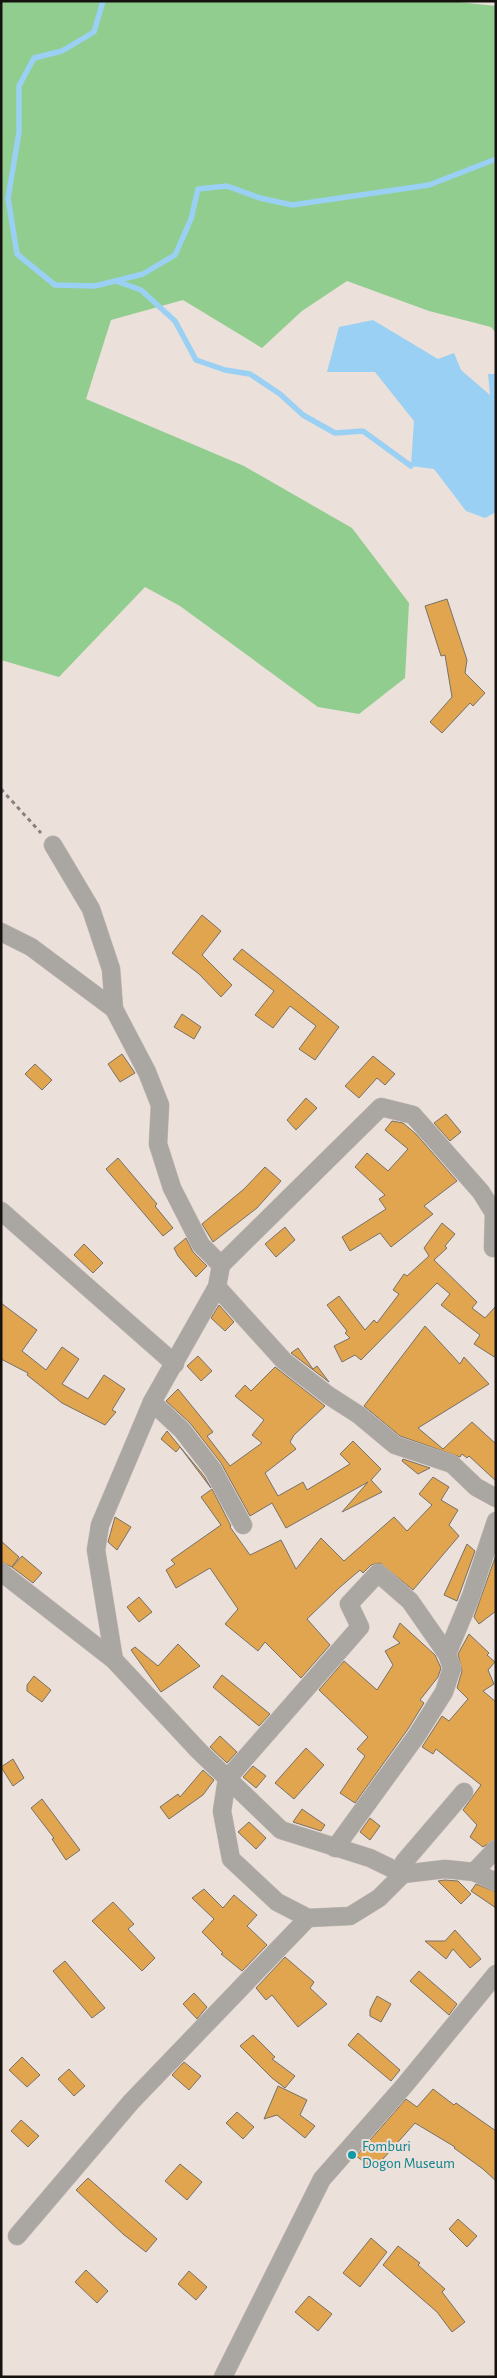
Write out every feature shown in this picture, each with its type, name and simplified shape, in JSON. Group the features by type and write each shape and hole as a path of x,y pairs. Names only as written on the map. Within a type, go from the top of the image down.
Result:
{"street":[{"path":"53,845 90,909 111,969 114,1009 148,1072 160,1105 158,1144 172,1188 201,1245 221,1264"},
{"path":"1,932 31,947 114,1009"},
{"path":"114,1660 96,1550 100,1525 152,1402 217,1287 221,1264 381,1107 413,1115 480,1192 494,1213 493,1248"},
{"path":"1,1211 175,1364"},
{"path":"217,1287 284,1361 328,1395 359,1415 395,1445 452,1464 476,1487 496,1498"},
{"path":"152,1402 182,1430 213,1470 243,1525"},
{"path":"447,1654 471,1596 496,1521"},
{"path":"1,1572 114,1660 227,1779 281,1830 370,1858 403,1874 445,1869 474,1872 496,1882"},
{"path":"335,1848 417,1735 444,1692 452,1668 447,1654 410,1601 378,1573 349,1604 360,1627 227,1779 222,1811 231,1859 278,1902 308,1918 350,1916 379,1898 403,1874 404,1862 464,1792"},
{"path":"474,1872 496,1849"},
{"path":"17,2236 131,2102 308,1918"},
{"path":"223,2377 322,2179 404,2086 496,1974"}],"path":[{"path":"1,789 53,845"}],"green space":[{"path":"1,1 449,1 496,6 496,333 491,327 429,311 347,281 302,311 262,348 183,300 111,320 86,399 244,466 352,528 409,603 405,678 359,714 318,707 180,606 145,587 59,677 1,660"}],"water":[{"path":"373,320 438,359 454,353 461,370 490,395 488,374 496,374 496,512 485,518 466,511 434,469 411,466 414,421 375,372 327,372 339,327"}],"building":[{"path":"447,599 467,660 465,673 485,693 473,706 470,703 442,733 430,722 452,697 445,655 441,656 425,606"},
{"path":"202,915 221,931 202,955 232,985 221,997 199,974 172,953"},
{"path":"242,949 339,1027 315,1060 299,1049 316,1026 290,1006 273,1028 255,1015 274,991 233,959"},
{"path":"182,1014 201,1027 194,1039 174,1027"},
{"path":"122,1054 135,1073 120,1082 108,1064"},
{"path":"373,1056 395,1074 385,1085 377,1078 359,1098 345,1086"},
{"path":"35,1064 52,1080 42,1090 25,1074"},
{"path":"306,1098 317,1108 296,1130 287,1120"},
{"path":"446,1114 461,1132 450,1141 434,1123"},
{"path":"392,1121 403,1123 416,1134 457,1181 424,1206 433,1214 391,1247 380,1233 350,1251 342,1237 386,1209 379,1199 385,1195 355,1167 367,1153 388,1171 408,1149 385,1130"},
{"path":"118,1158 157,1204 155,1206 173,1228 163,1236 106,1169"},
{"path":"265,1167 281,1181 257,1208 213,1242 202,1224 244,1189"},
{"path":"442,1223 455,1234 445,1246 447,1248 434,1260 477,1302 472,1308 485,1318 496,1306 496,1358 474,1344 480,1335 441,1305 450,1294 437,1283 361,1360 355,1355 342,1362 334,1346 350,1338 345,1333 347,1331 327,1305 339,1296 365,1330 374,1320 377,1323 399,1294 393,1290 404,1274 407,1276 429,1256 424,1248"},
{"path":"285,1227 295,1240 276,1257 265,1244"},
{"path":"186,1238 193,1252 207,1266 196,1277 178,1256 174,1248"},
{"path":"84,1244 103,1263 93,1273 74,1255"},
{"path":"1,1303 37,1330 22,1351 46,1370 62,1347 79,1359 62,1384 88,1399 104,1375 125,1389 112,1410 116,1412 105,1425 62,1403 27,1375 28,1373 1,1359"},
{"path":"219,1305 234,1322 225,1331 211,1318"},
{"path":"425,1326 460,1364 464,1357 489,1384 418,1428 443,1449 472,1422 496,1444 496,1481 469,1456 467,1458 462,1454 460,1457 400,1436 364,1406"},
{"path":"298,1348 313,1369 317,1366 329,1382 291,1353"},
{"path":"198,1356 212,1371 201,1381 187,1366"},
{"path":"275,1367 325,1406 294,1435 290,1442 296,1449 265,1473 278,1496 303,1482 307,1490 350,1464 340,1454 353,1441 381,1469 371,1480 382,1492 342,1512 368,1482 286,1528 272,1503 250,1516 221,1463 190,1423 166,1401 178,1389 213,1432 207,1436 230,1466 262,1443 252,1435 264,1420 235,1396 245,1385 251,1391"},
{"path":"167,1431 204,1476 211,1488 180,1447 176,1452 161,1439"},
{"path":"403,1459 430,1468 418,1474 402,1461"},
{"path":"433,1477 449,1487 441,1500 458,1510 449,1525 459,1536 413,1590 380,1563 371,1565 363,1573 360,1570 339,1588 307,1619 330,1645 301,1678 265,1642 258,1651 225,1624 238,1609 210,1568 176,1588 166,1570 175,1564 171,1560 221,1525 201,1497 212,1489 230,1527 250,1555 281,1540 296,1569 321,1538 344,1561 394,1517 407,1531 432,1505 419,1494"},
{"path":"115,1517 131,1527 117,1550 108,1542"},
{"path":"1,1541 19,1557 12,1567 1,1562"},
{"path":"467,1544 475,1551 457,1601 444,1595"},
{"path":"496,1555 496,1611 479,1624 474,1617"},
{"path":"22,1556 42,1573 33,1583 12,1567"},
{"path":"139,1597 152,1612 139,1622 127,1607"},
{"path":"400,1623 435,1655 441,1668 438,1677 420,1700 424,1703 408,1729 355,1803 340,1793 365,1756 357,1749 368,1737 319,1690 344,1661 377,1690 393,1665 385,1651 400,1643 393,1637"},
{"path":"469,1634 489,1653 487,1655 495,1662 488,1670 494,1684 483,1691 496,1702 496,1839 483,1847 470,1837 477,1825 463,1810 481,1785 436,1749 433,1754 422,1747 442,1716 449,1721 468,1699 457,1688 462,1671 458,1654"},
{"path":"178,1644 200,1666 161,1692 131,1650 135,1647 158,1666"},
{"path":"222,1675 270,1714 259,1726 213,1687"},
{"path":"34,1676 51,1690 42,1702 27,1691 27,1685"},
{"path":"220,1736 237,1752 227,1763 210,1747"},
{"path":"306,1748 324,1765 294,1799 275,1783"},
{"path":"13,1759 24,1778 13,1786 1,1767"},
{"path":"253,1766 266,1776 256,1788 243,1777"},
{"path":"203,1770 214,1780 203,1795 169,1819 160,1807 178,1794 180,1797"},
{"path":"42,1799 80,1850 66,1860 52,1839 54,1838 31,1808"},
{"path":"302,1809 325,1825 321,1831 293,1822"},
{"path":"370,1818 380,1826 370,1840 360,1832"},
{"path":"249,1822 266,1838 256,1849 238,1832"},
{"path":"438,1881 458,1881 471,1894 461,1904"},
{"path":"476,1884 496,1892 496,1908 471,1891"},
{"path":"204,1889 223,1908 234,1895 257,1915 247,1926 267,1945 242,1971 221,1954 223,1953 202,1932 214,1919 192,1898"},
{"path":"113,1902 134,1924 128,1929 155,1958 142,1971 92,1921"},
{"path":"455,1930 481,1959 470,1968 453,1949 446,1959 425,1941 445,1941"},
{"path":"285,1957 314,1982 310,1988 327,2004 298,2027 272,1995 266,2000 256,1988"},
{"path":"65,1961 105,2008 92,2018 53,1971"},
{"path":"419,1971 457,2004 449,2015 410,1981"},
{"path":"194,1993 207,2007 197,2019 183,2004"},
{"path":"377,1996 391,2004 381,2022 370,2016 370,2010"},
{"path":"358,2033 400,2070 391,2081 348,2045"},
{"path":"253,2035 275,2057 272,2059 295,2076 285,2088 272,2078 240,2046"},
{"path":"22,2057 40,2075 27,2087 9,2070"},
{"path":"184,2062 201,2076 189,2090 172,2075"},
{"path":"69,2069 85,2086 74,2096 58,2079"},
{"path":"278,2086 307,2100 300,2115 315,2126 305,2138 277,2115 264,2119"},
{"path":"433,2089 454,2105 456,2103 496,2131 496,2181 455,2147 415,2123 374,2169 356,2156 406,2099 417,2107"},
{"path":"237,2112 254,2127 243,2139 226,2123"},
{"path":"21,2120 39,2136 28,2147 11,2131"},
{"path":"180,2164 202,2182 187,2200 165,2181"},
{"path":"88,2178 157,2239 146,2252 123,2234 76,2190"},
{"path":"458,2219 477,2236 467,2247 449,2229"},
{"path":"371,2238 387,2252 360,2287 343,2273"},
{"path":"398,2246 420,2263 418,2265 445,2289 442,2292 465,2322 452,2332 437,2312 383,2265"},
{"path":"86,2270 108,2291 97,2303 75,2282"},
{"path":"189,2271 207,2287 196,2300 178,2284"},
{"path":"309,2296 332,2314 318,2331 295,2312"}],"waterway":[{"path":"103,1 94,32 62,51 34,58 19,86 19,132 8,198 17,254 55,285 95,286 143,274 175,255 191,219 198,189 227,186 260,198 292,205 429,185 496,159"},
{"path":"116,281 141,290 175,321 196,360 225,370 250,374 280,394 303,415 335,433 363,431 411,466"}],"place":[{"name":"Fomburi Dogon Museum","path":"352,2155"}]}
